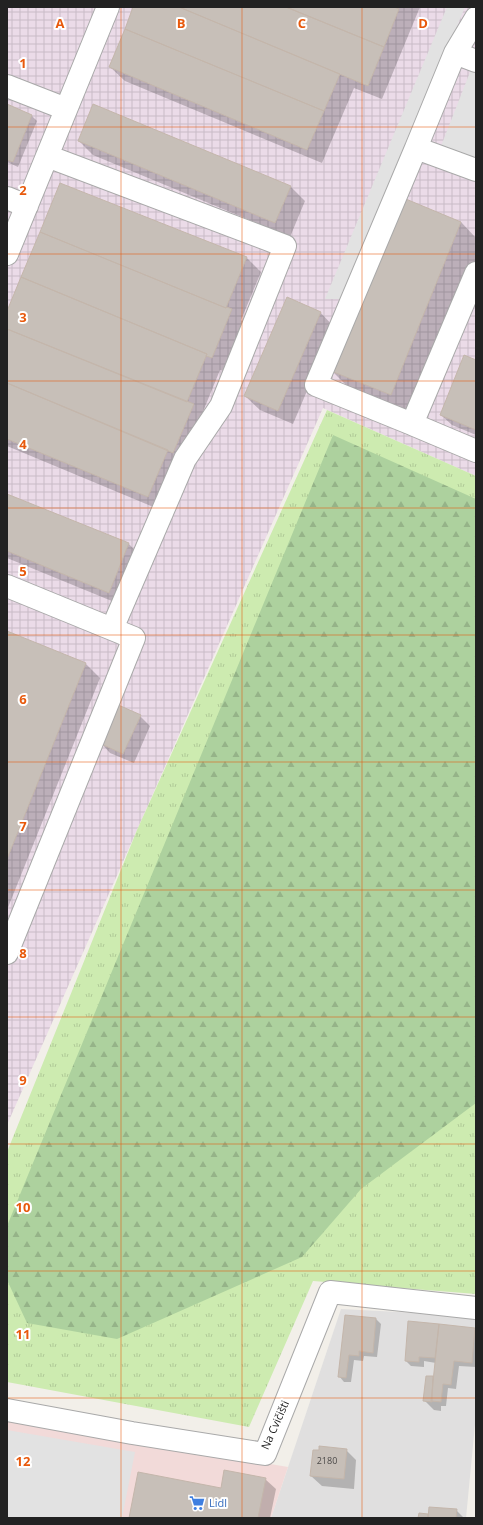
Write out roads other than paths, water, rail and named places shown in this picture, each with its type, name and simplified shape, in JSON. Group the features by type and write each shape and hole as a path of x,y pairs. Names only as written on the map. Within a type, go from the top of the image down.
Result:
{"street":[{"path":"7,254 17,202 47,156 108,7"},
{"path":"476,18 455,53 316,385 476,451"},
{"path":"455,53 476,61"},
{"path":"7,86 66,109"},
{"path":"416,148 476,170"},
{"path":"47,156 285,246 221,406 185,459 112,629"},
{"path":"412,424 473,285"},
{"path":"7,586 134,638 7,953"},
{"name":"Na Cvičišti","path":"7,1410 132,1433 265,1454 330,1292 476,1308"}],"place":[{"name":"Lidl","path":"197,1503"}]}
